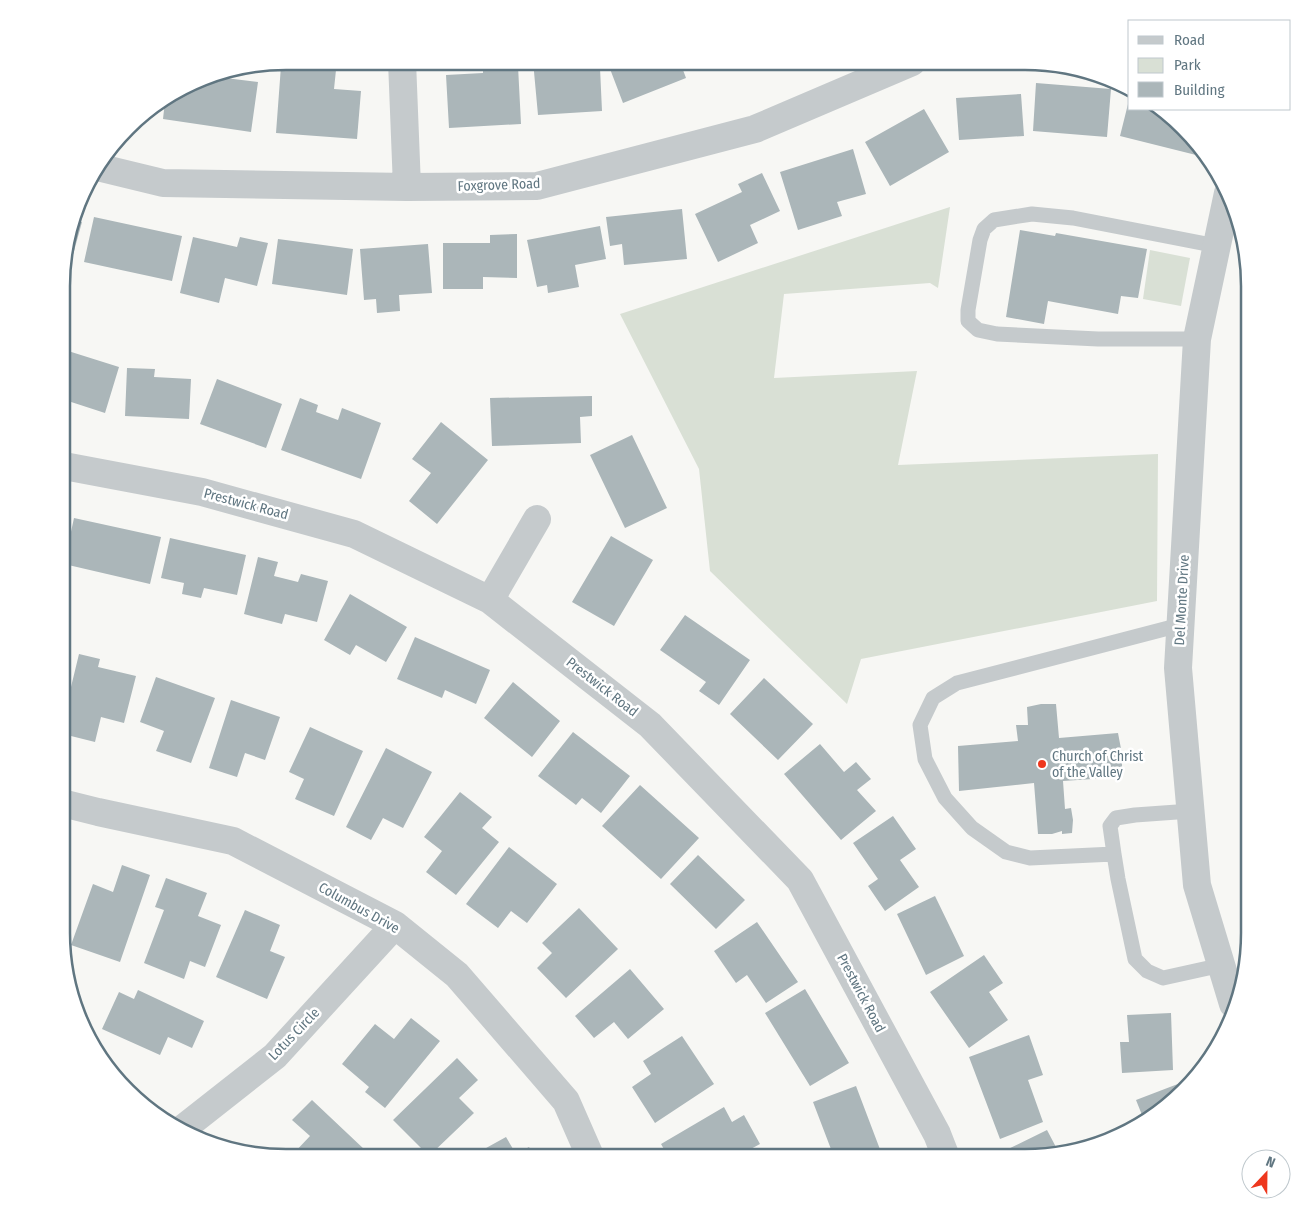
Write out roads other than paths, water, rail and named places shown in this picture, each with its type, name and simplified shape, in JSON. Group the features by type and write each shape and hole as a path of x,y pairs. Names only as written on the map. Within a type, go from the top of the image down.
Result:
{"street":[{"path":"402,70 407,187"},
{"name":"Foxgrove Road","path":"104,169 163,183 407,187 537,186 755,129 893,70"},
{"name":"Del Monte Drive","path":"1226,205 1197,339 1178,668 1197,885 1231,998"},
{"name":"Prestwick Road","path":"70,467 202,492 354,534 490,600 650,725 800,880 937,1134 943,1149"},
{"path":"490,600 537,519"},
{"name":"Columbus Drive","path":"70,805 233,841 395,925 457,975 566,1101 587,1149"},
{"name":"Lotus Circle","path":"187,1125 275,1056 395,925"}],"lane":[{"path":"1197,339 1098,339 997,334 978,330 968,321 968,310 980,240 984,229 994,220 1032,214 1073,218 1217,246"},
{"path":"1114,854 1030,858 1006,852 972,828 945,798 925,759 920,725 933,698 957,683 1180,625"},
{"path":"1190,811 1116,818 1110,826 1118,879 1135,959 1147,971 1163,978 1222,965"}],"place":[{"name":"Church of Christ of the Valley","path":"1042,764"}]}
